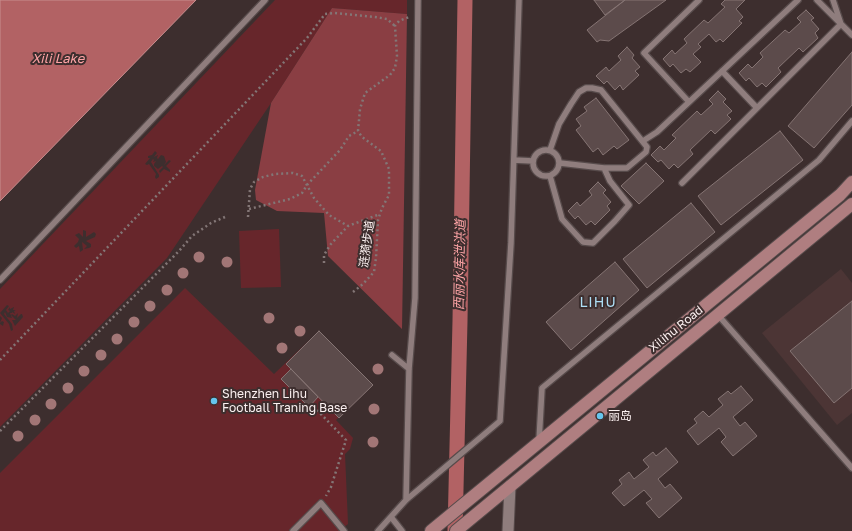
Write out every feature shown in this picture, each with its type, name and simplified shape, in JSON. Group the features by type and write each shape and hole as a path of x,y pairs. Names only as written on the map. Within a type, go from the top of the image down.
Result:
{"main road":[{"name":"Xilihu Road","path":"431,531 840,195 852,182"},
{"name":"Xilihu Road","path":"456,531 852,204"}],"street":[{"path":"508,531 510,486"}],"lane":[{"path":"0,280 265,0"},
{"path":"406,500 409,369 415,298 418,0"},
{"path":"378,531 406,500 500,421 511,243 519,0"},
{"path":"689,102 644,53 700,0"},
{"path":"643,141 657,132 798,0"},
{"path":"817,0 852,35"},
{"path":"833,0 842,24"},
{"path":"682,183 842,24"},
{"path":"722,71 757,108"},
{"path":"550,150 559,124 570,104 579,92 586,88 601,90 647,147 646,152 627,168 604,168 560,163"},
{"path":"539,443 542,388 819,160 852,121"},
{"path":"542,150 550,150 557,155 560,163 557,171 550,176 541,175 534,169 533,161 536,154 542,150"},
{"path":"514,160 533,161"},
{"path":"550,176 562,219 583,242 593,243 616,221 628,205 610,181 604,168"},
{"path":"718,315 852,468"},
{"path":"392,355 409,369"},
{"path":"293,531 321,503 344,531"},
{"path":"390,517 402,531"}],"path":[{"path":"0,360 307,38 325,14 335,13 387,19 395,26"},
{"path":"249,209 290,199 302,193 307,185 340,150 349,136 358,131 360,109 365,93 390,75 395,68 397,56 395,26 399,21 407,17 418,18"},
{"name":"涟漪步道","path":"353,292 374,272 378,220 389,195 389,169 381,151 362,137 358,131"},
{"name":"涟漪步道","path":"248,217 250,189 254,182 263,177 275,174 293,173 302,176 314,198 329,215 348,226"},
{"name":"涟漪步道","path":"324,263 324,255 330,245 348,226 380,214"},
{"path":"0,431 179,251 192,236 211,223 224,217"},
{"path":"317,410 346,440 331,487 321,503"}],"shaded area":[{"path":"275,0 407,0 407,14 332,8 271,103 167,258 0,427 0,324 3,326 4,322 2,321 0,323 2,318 0,316 0,313 0,289","holes":["155,151 157,153 154,157 158,155 158,159 161,155 164,156 166,162 164,165 169,160 171,161 166,166 170,172 164,169 160,173 159,171 163,167 162,166 158,169 154,166 156,161 153,162 153,159 151,162 159,175 156,179 156,174 149,164 145,164 150,158 148,158 148,156 152,155","83,230 86,231 86,237 94,232 96,234 95,237 86,241 91,244 91,247 84,249 87,246 82,242 83,250 80,252 79,246 76,248 74,246 79,239 75,235 79,233 83,237","7,305 9,306 6,310 8,313 10,311 8,310 10,307 10,309 14,307 13,310 16,310 14,311 15,314 12,312 10,313 12,318 7,317 5,312 4,314 12,324 13,330 11,331 9,324 0,313","18,313 17,318 21,314 23,317 15,326 12,320 16,320 11,315 12,314 15,316"]},
{"path":"332,8 407,14 402,329 328,256 324,213 277,211 256,200 255,190 271,103"},
{"path":"279,229 281,287 241,288 239,231"},
{"path":"841,269 852,283 852,413 837,425 762,333"},
{"name":"Shenzhen Lihu Football Traning Base","path":"185,288 274,374 319,331 373,385 336,420 353,438 350,449 345,454 348,524 339,531 0,531 0,473"}],"water":[{"name":"Xili Lake","path":"0,0 196,0 0,201"}],"building":[{"path":"594,0 625,0 605,15"},
{"path":"625,0 666,0 609,41 600,40 597,42 587,30"},
{"path":"725,0 745,0 736,9 743,17 739,21 742,23 723,42 720,39 716,42 709,34 698,44 701,47 693,54 701,62 690,72 686,69 681,73 673,64 670,67 663,59 672,50 675,54 687,43 684,39 704,20 708,23 725,7 721,4"},
{"path":"806,10 814,18 811,20 819,29 815,33 818,38 803,52 799,48 778,68 781,72 766,87 762,83 757,87 749,78 746,81 739,73 748,64 752,68 763,57 760,53 785,30 789,33 801,22 797,18"},
{"path":"627,47 634,55 632,58 640,67 635,71 639,75 623,90 620,85 615,90 607,81 604,84 596,76 606,67 609,71 621,60 618,56"},
{"path":"852,52 852,105 814,148 788,126"},
{"path":"718,91 726,99 723,102 732,111 727,115 731,119 715,134 711,130 690,150 693,154 678,168 674,164 669,169 661,160 658,162 651,155 660,146 664,150 676,138 672,135 697,111 701,115 713,104 709,100"},
{"path":"596,98 629,140 617,149 614,146 603,155 598,148 593,152 576,130 581,126 576,119 587,111 584,107"},
{"path":"780,131 803,160 721,225 698,196"},
{"path":"646,163 664,181 639,204 621,186"},
{"path":"598,182 606,190 603,193 611,202 607,206 610,210 595,225 591,221 586,225 578,216 575,219 568,211 577,202 580,206 592,195 589,191"},
{"path":"691,203 715,232 647,288 623,259"},
{"path":"615,262 639,290 571,350 546,322"},
{"path":"852,301 852,388 834,403 790,351"},
{"path":"319,331 373,385 339,418 286,364"},
{"path":"291,369 318,397 309,407 281,379"},
{"path":"741,386 753,400 733,417 740,426 745,422 757,436 733,456 721,442 726,437 719,428 698,445 687,431 697,423 694,419 703,411 709,417 723,405 718,399 728,391 731,394"},
{"path":"666,448 678,462 658,479 665,488 670,484 682,498 659,518 646,503 652,499 644,490 624,506 612,493 622,484 619,480 629,472 634,479 649,467 643,460 653,452 656,456"}],"waterway":[{"name":"西丽水库泄洪道","path":"455,531 465,0"}],"place":[{"name":"Shenzhen Lihu Football Traning Base","path":"214,401"},
{"name":"丽岛","path":"600,416"}],"district":[{"name":"LIHU","path":"598,303"}]}
